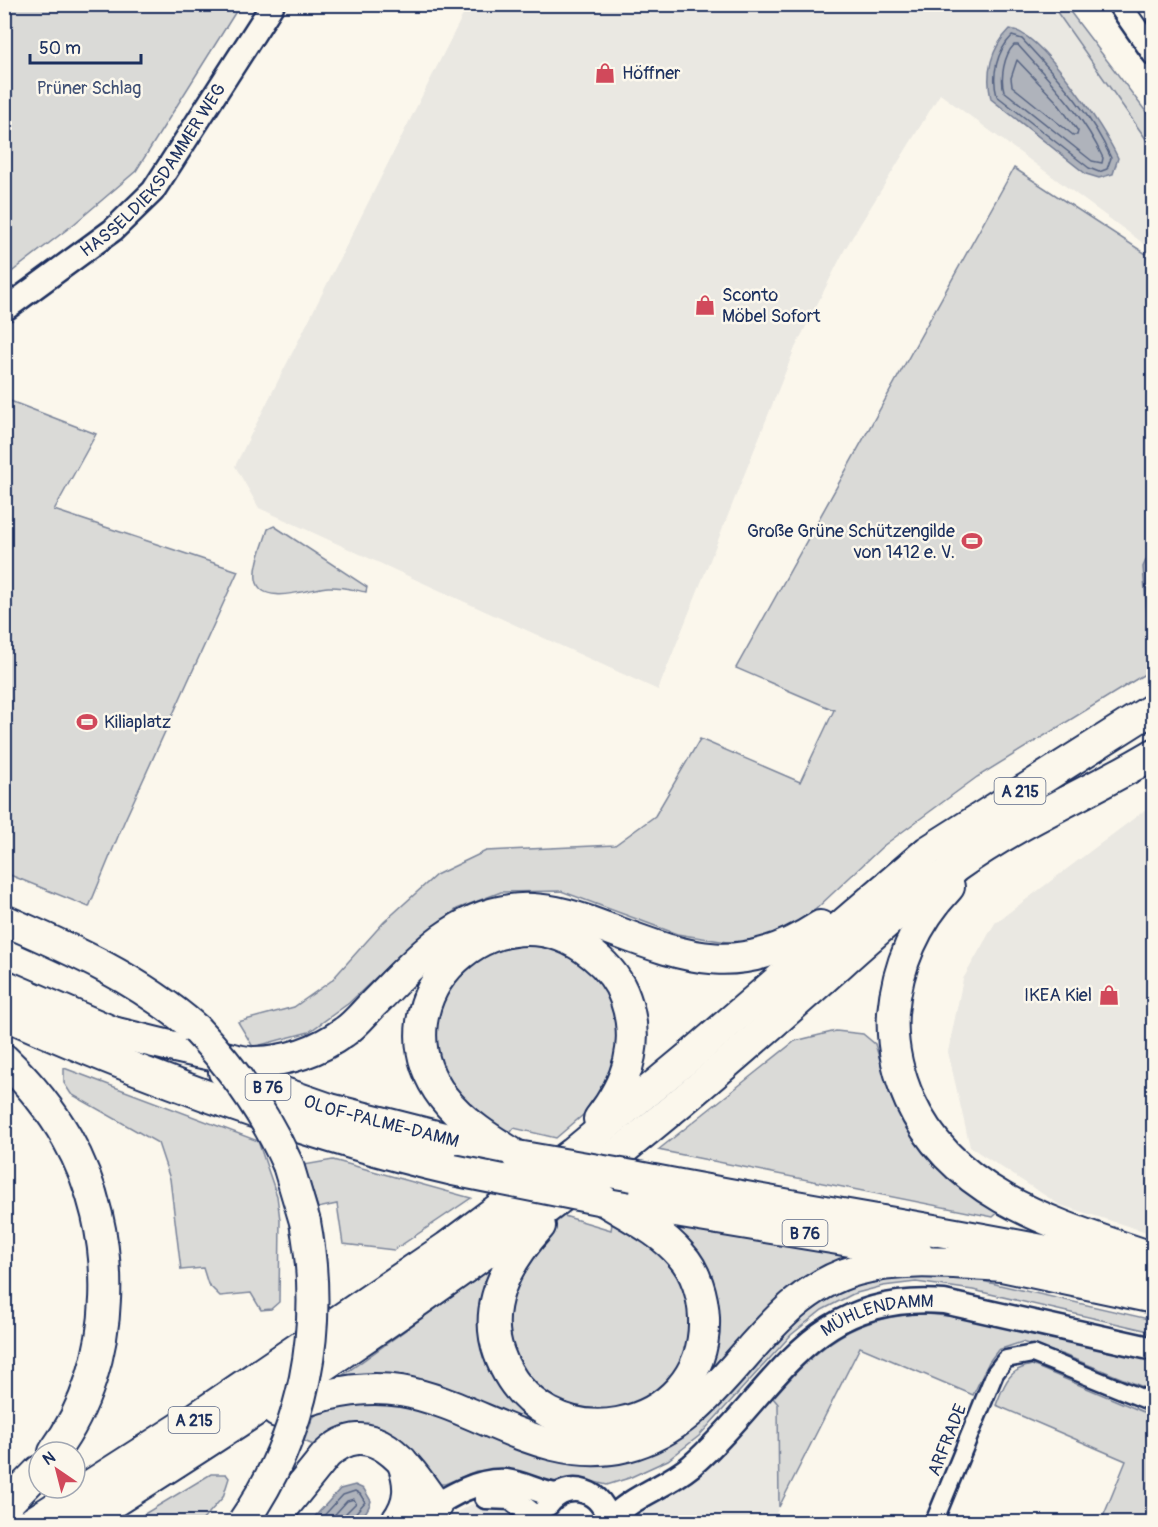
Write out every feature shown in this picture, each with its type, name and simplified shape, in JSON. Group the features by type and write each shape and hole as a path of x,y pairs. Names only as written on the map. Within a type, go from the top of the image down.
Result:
{"highway":[{"name":"A 215","path":"33,1522 353,1314 590,1175 704,1045 890,881 928,851 996,806 1154,708"},
{"path":"1154,754 994,840 937,900 924,919 903,961 896,989 893,1036 899,1072 916,1115 939,1149 960,1170 989,1190 1040,1216 1154,1258"},
{"name":"A 215","path":"81,1522 188,1455 416,1304 590,1175 714,1074 906,906 994,840"},
{"path":"109,1031 204,1054 253,1063 292,1058 322,1046 346,1031 424,954 466,924 484,916 508,910 533,908 566,914 671,951 729,960 762,955 797,941 890,881"},
{"path":"4,920 60,944 122,975 165,1003 196,1029 250,1093 270,1127 288,1165 305,1222 312,1266 314,1309 304,1390 293,1426 276,1467 243,1522"},
{"path":"497,1148 458,1112 436,1087 424,1060 423,1016 430,993 442,972 469,948 483,939 501,933 541,932 575,942 603,963 623,993 633,1028 633,1046 622,1084 611,1103 590,1175 556,1209 517,1254 495,1298 493,1316 496,1346 502,1362 519,1389 545,1412 560,1419 586,1425 621,1423 639,1418 673,1395 697,1358 704,1325 699,1288 682,1255 590,1175"},
{"name":"OLOF-PALME-DAMM","path":"4,985 109,1031 330,1109 497,1148 633,1176 782,1205 1025,1245 1154,1272"},
{"name":"OLOF-PALME-DAMM","path":"4,1014 124,1064 302,1130 453,1170 590,1175"},
{"path":"4,1059 47,1106 75,1153 93,1201 104,1254 104,1307 96,1359 81,1404 61,1440"},
{"name":"B 76","path":"590,1175 1154,1298"},
{"path":"188,1455 292,1406 358,1389 383,1389 421,1396 525,1436 569,1448 591,1450 628,1446 667,1429 694,1409 786,1310 823,1284 857,1270 887,1265 916,1263 1007,1266"},
{"path":"272,1522 326,1455 342,1443 371,1440 394,1453 445,1511"},
{"path":"396,1522 406,1506 409,1493 402,1461"},
{"path":"8,1502 27,1483"}],"street":[{"name":"HASSELDIEKSDAMMER WEG","path":"4,310 113,230 153,192 273,4"},
{"path":"1119,4 1154,54"},
{"path":"1148,4 1154,12"},
{"name":"MÜHLENDAMM","path":"616,1522 660,1486 698,1460 790,1360 813,1339 835,1323 861,1310 898,1301 944,1302 1154,1349"},
{"name":"ARFRADE","path":"934,1522 995,1373 1005,1359 1033,1354 1154,1403"},
{"path":"445,1511 473,1486 498,1481 557,1495"},
{"path":"597,1497 644,1483 660,1486"},
{"path":"407,1522 445,1511 507,1508 535,1522 557,1495 568,1490 580,1490 597,1497 616,1522"}],"shaded area":[{"path":"468,5 1052,5 1153,149 1153,238 1147,246 940,94 845,249 795,348 658,690 259,508 235,466"},
{"path":"1153,804 1153,1234 1060,1205 970,1147 948,1052 963,979 995,923"},
{"path":"773,1398 778,1404 779,1507 772,1522 617,1522 641,1501 678,1490 692,1481"},
{"path":"478,1501 502,1502 533,1522 438,1522"}],"green space":[{"name":"Prüner Schlag","path":"5,4 240,5 136,171 74,224 5,277"},
{"path":"1052,5 1065,5 1153,121 1153,149"},
{"path":"1014,168 1146,254 1153,244 1153,669 977,777 883,846 816,909 779,934 733,943 677,934 561,891 501,892 457,909 407,948 349,1003 309,1032 253,1047 238,1022 294,1007 331,981 384,922 436,875 486,851 615,845 655,816 700,739 800,782 834,710 736,668"},
{"name":"Kiliaplatz","path":"5,399 96,434 54,510 238,571 124,822 89,907 5,873"},
{"path":"274,526 367,587 366,592 333,587 276,595 260,588 256,579 258,561 268,529"},
{"path":"508,939 585,956 619,1004 619,1066 590,1109 556,1138 514,1128 511,1132 477,1118 431,1061 443,983"},
{"path":"836,1031 863,1034 875,1044 892,1100 917,1144 944,1169 1002,1209 993,1217 658,1150 795,1041"},
{"path":"64,1068 258,1141 277,1196 280,1220 279,1302 271,1309 261,1310 251,1293 220,1296 208,1284 203,1268 181,1270 170,1179 158,1143 71,1094 64,1083"},
{"path":"333,1160 471,1198 394,1250 343,1244 337,1204 318,1208 304,1165"},
{"path":"564,1216 611,1230 612,1224 665,1250 693,1294 689,1357 650,1403 577,1416 521,1382 501,1303 554,1224"},
{"path":"656,1224 873,1256 701,1393 606,1443 339,1378 492,1268 497,1274 515,1394 637,1425 709,1334"},
{"path":"893,1274 982,1281 1153,1320 1153,1332 973,1290 916,1282 883,1286 853,1294 822,1310 791,1335 699,1436 668,1460 629,1478 607,1485 582,1479 546,1483 495,1470 476,1471 445,1484 438,1484 401,1440 385,1429 374,1426 343,1428 324,1438 316,1446 304,1441 313,1418 323,1406 391,1401 600,1461 814,1300"},
{"path":"927,1314 967,1318 1153,1361 1153,1391 1064,1355 1022,1342 998,1350 989,1362 973,1395 860,1347 779,1507 778,1404 773,1398 806,1363 840,1336 879,1320 902,1315"},
{"path":"1032,1365 1153,1416 1153,1522 1101,1522 1126,1461 996,1405 1012,1374"},
{"path":"211,1474 226,1474 229,1478 223,1497 201,1522 131,1522"}],"water":[{"path":"1010,29 1023,34 1038,46 1086,105 1118,158 1113,174 1099,178 1086,174 991,99 989,70 991,61 998,44"},
{"path":"1153,544 1153,617 1147,615 1143,567"},
{"path":"355,1485 364,1489 371,1501 362,1516 353,1522 310,1522 340,1489"}],"place":[{"name":"Höffner","path":"605,73"},
{"name":"Sconto Möbel Sofort","path":"705,305"},
{"name":"Große Grüne Schützengilde von 1412 e. V.","path":"972,541"},
{"name":"Kiliaplatz","path":"87,722"},
{"name":"IKEA Kiel","path":"1109,995"}]}
